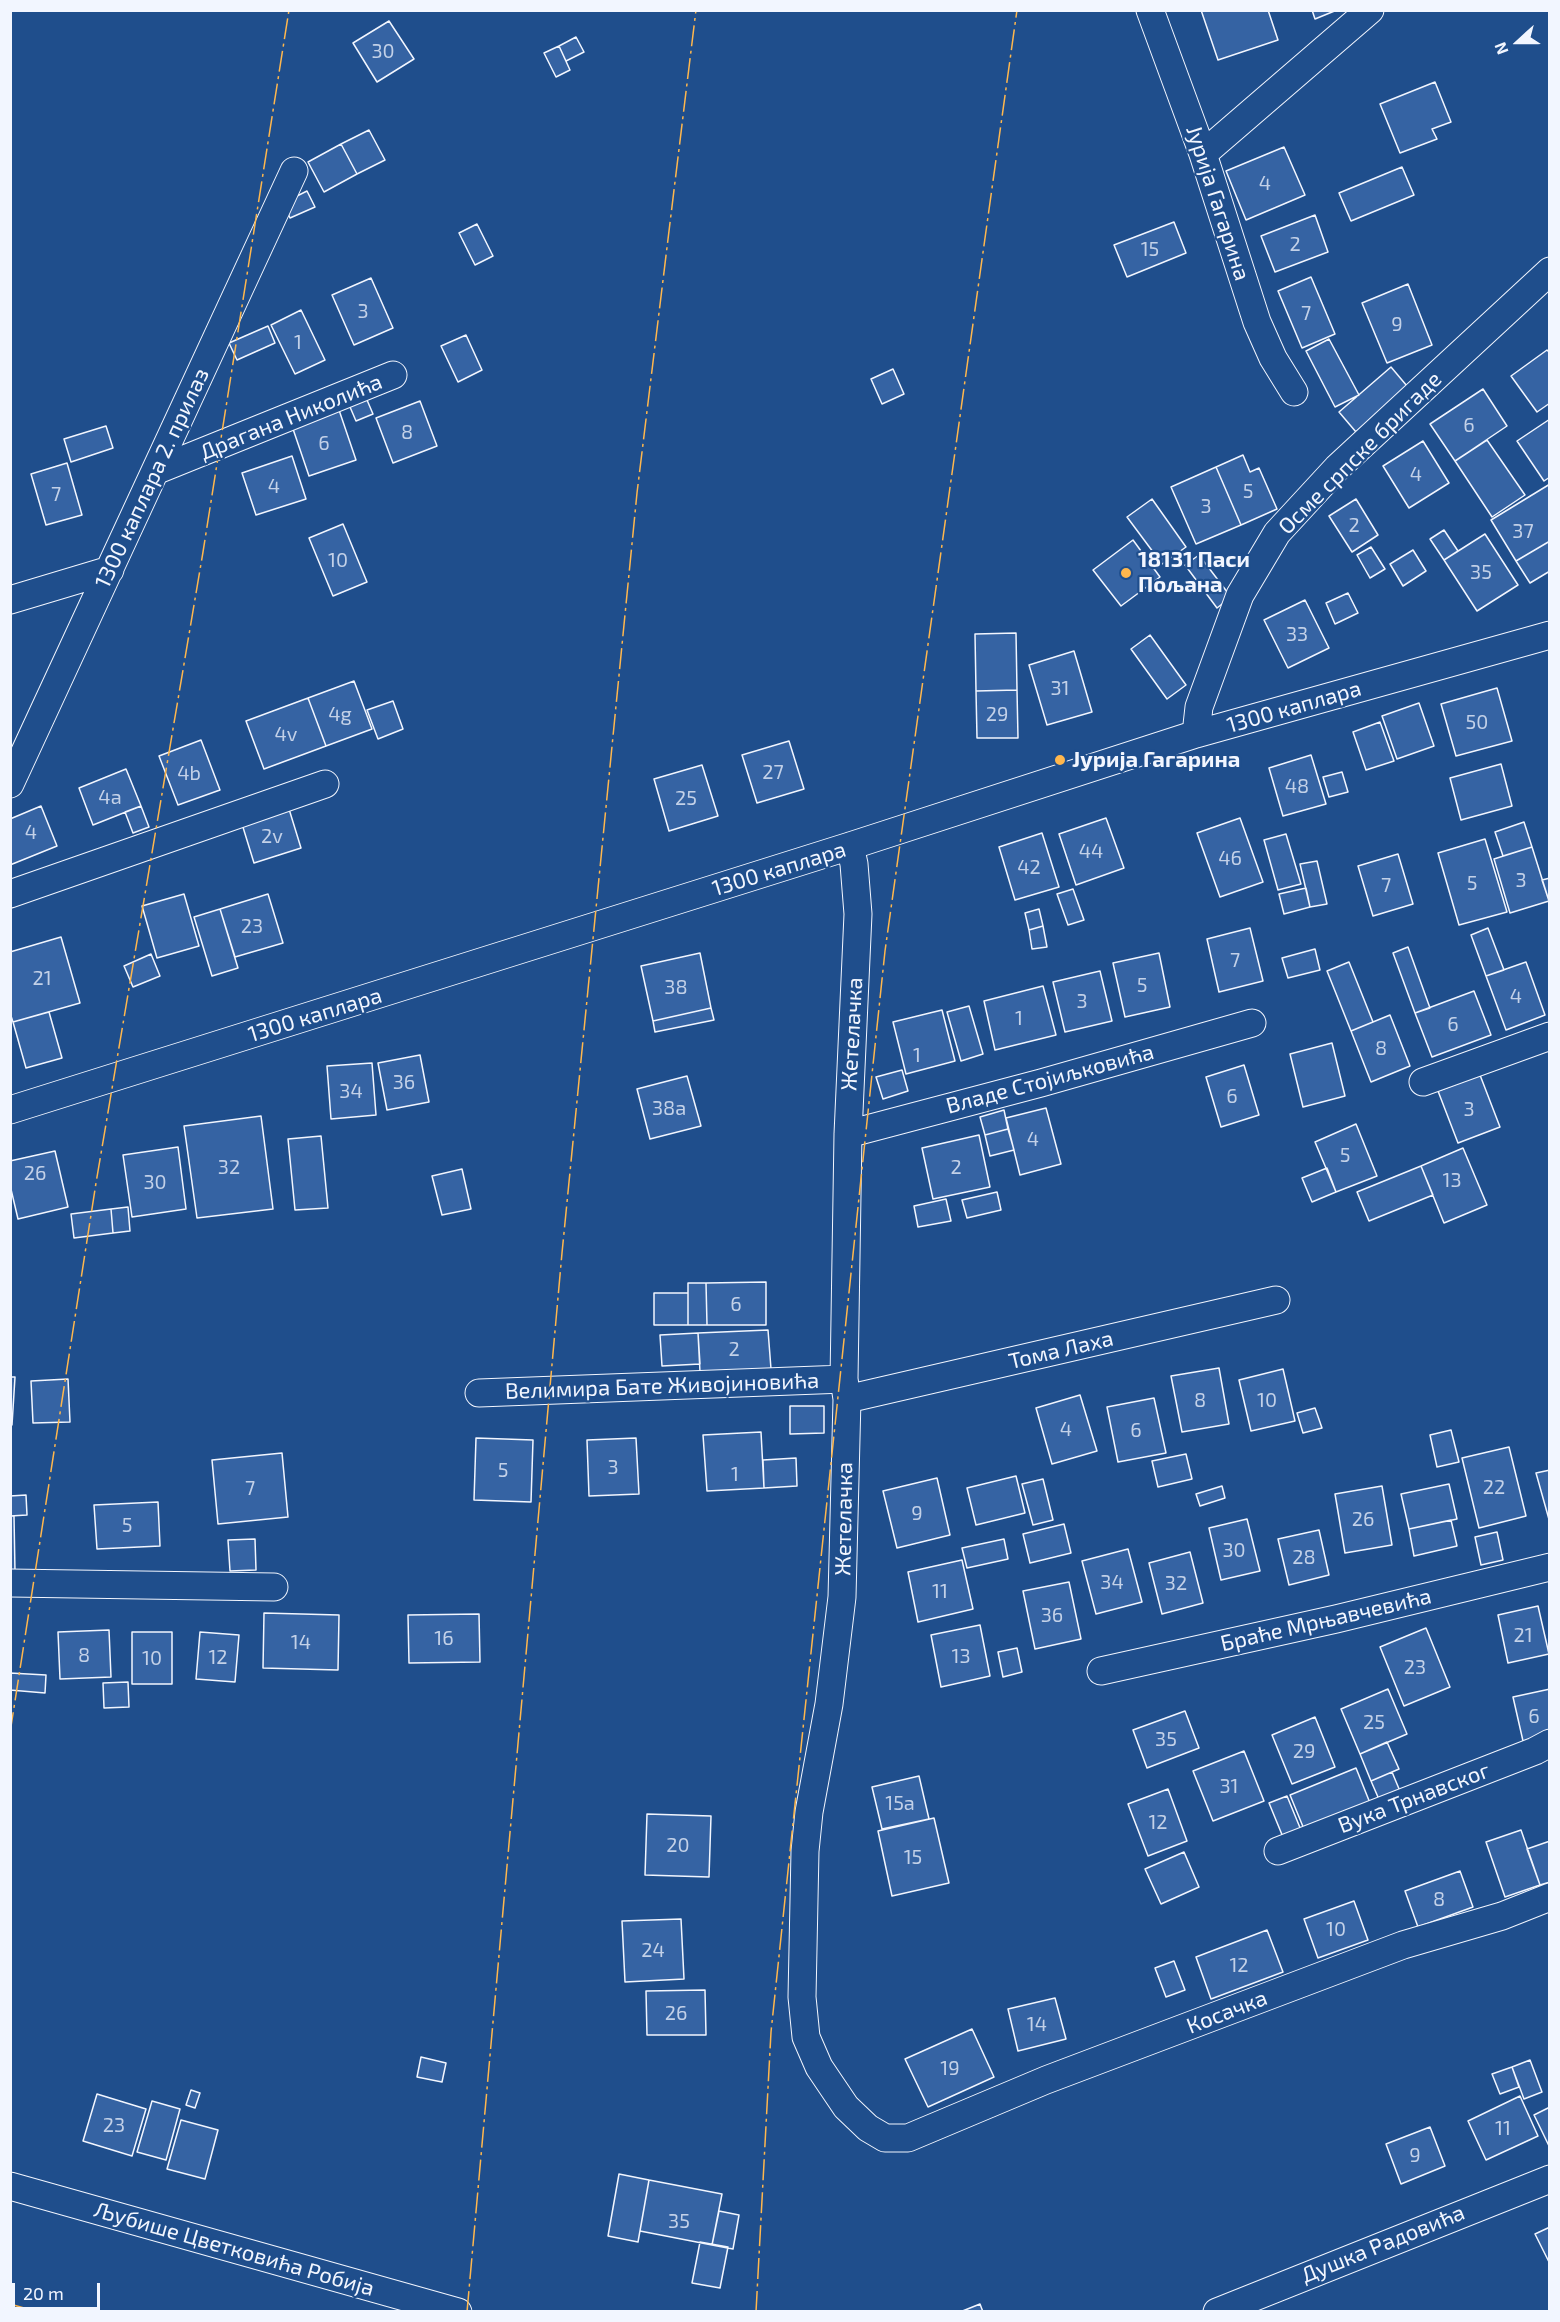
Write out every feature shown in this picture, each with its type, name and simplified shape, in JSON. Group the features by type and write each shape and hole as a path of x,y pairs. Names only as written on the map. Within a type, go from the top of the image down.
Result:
{"street":[{"name":"Јурија Гагарина","path":"1150,10 1203,154 1257,322 1273,358 1294,392"},
{"path":"1203,154 1370,10"},
{"name":"1300 каплара 2. прилаз","path":"10,784 16,761 110,570 294,171"},
{"name":"Осме српске бригаде","path":"1196,734 1199,707 1240,596 1277,533 1337,468 1550,271"},
{"name":"Драгана Николића","path":"155,471 393,375"},
{"path":"10,600 110,570"},
{"name":"1300 каплара","path":"10,1110 850,846 1196,734 1550,635"},
{"path":"10,894 325,784"},
{"name":"Жетелачка","path":"850,846 854,864 858,914 848,1134 842,1597 829,1704 809,1812 805,1851 802,1997 806,2037 819,2067 846,2107 868,2128 885,2138 908,2138"},
{"name":"Владе Стојиљковића","path":"848,1134 1041,1083 1252,1023"},
{"path":"1423,1082 1550,1035"},
{"name":"Тома Лаха","path":"846,1389 1276,1300"},
{"name":"Велимира Бате Живојиновића","path":"479,1392 846,1389"},
{"name":"Браће Мрњавчевића","path":"1101,1671 1336,1619 1550,1567"},
{"path":"10,1583 274,1587"},
{"name":"Вука Трнавског","path":"1278,1851 1535,1751 1550,1743"},
{"name":"Косачка","path":"908,2138 1046,2080 1403,1945 1502,1916 1550,1898"},
{"name":"Душка Радовића","path":"1217,2312 1550,2179"},
{"name":"Љубише Цветковића Робија","path":"10,2186 458,2312"}],"building":[{"path":"1201,10 1268,10 1278,40 1218,60"},
{"path":"1312,10 1337,10 1315,19"},
{"path":"389,21 414,59 377,82 353,43"},
{"path":"576,37 584,52 566,61 559,46"},
{"path":"559,46 570,70 556,77 544,53"},
{"path":"1435,82 1451,122 1432,129 1437,139 1400,153 1380,104"},
{"path":"369,130 385,160 357,174 341,144"},
{"path":"341,144 357,174 324,192 308,162"},
{"path":"1284,147 1305,195 1246,220 1226,171"},
{"path":"1402,167 1414,195 1351,221 1339,193"},
{"path":"307,191 315,207 290,218 283,203"},
{"path":"1315,215 1328,252 1275,272 1261,236"},
{"path":"1174,222 1186,253 1127,277 1114,245"},
{"path":"477,224 493,256 475,265 459,233"},
{"path":"1311,277 1335,334 1302,348 1278,291"},
{"path":"371,278 393,328 354,345 332,295"},
{"path":"1408,284 1432,345 1387,363 1362,303"},
{"path":"301,310 325,360 295,374 271,325"},
{"path":"268,326 275,343 237,360 229,343"},
{"path":"466,335 482,370 458,382 441,346"},
{"path":"1329,339 1359,395 1335,407 1306,351"},
{"path":"1547,350 1550,353 1550,403 1537,412 1511,376"},
{"path":"1391,367 1407,386 1356,432 1339,412"},
{"path":"893,369 904,394 882,404 871,379"},
{"path":"1483,389 1507,426 1455,461 1430,424"},
{"path":"364,393 373,414 356,421 347,400"},
{"path":"420,401 437,446 393,463 376,418"},
{"path":"339,410 356,460 309,476 292,426"},
{"path":"1550,419 1550,477 1544,481 1517,441"},
{"path":"106,426 113,448 71,462 64,439"},
{"path":"1487,440 1525,495 1492,517 1455,461"},
{"path":"1423,441 1449,483 1409,508 1383,466"},
{"path":"1243,455 1250,472 1259,468 1277,509 1241,525 1216,467"},
{"path":"292,456 306,499 256,515 242,473"},
{"path":"67,463 82,515 46,525 31,474"},
{"path":"1216,467 1241,525 1196,544 1171,487"},
{"path":"1550,484 1550,541 1516,561 1491,520"},
{"path":"1152,499 1186,547 1162,564 1127,517"},
{"path":"1356,499 1378,535 1352,552 1329,516"},
{"path":"343,524 367,582 333,596 309,538"},
{"path":"1444,530 1458,551 1444,560 1430,539"},
{"path":"1485,534 1518,585 1477,611 1444,560"},
{"name":"18131 Паси Пољана","path":"1133,540 1160,577 1121,606 1093,570"},
{"path":"1550,541 1550,571 1530,583 1516,561"},
{"path":"1371,547 1385,569 1370,578 1357,555"},
{"path":"1413,550 1426,571 1403,586 1390,564"},
{"path":"1199,555 1231,597 1217,608 1185,565"},
{"path":"1348,593 1358,613 1335,624 1326,603"},
{"path":"1305,600 1329,648 1288,668 1264,620"},
{"path":"1016,633 1017,690 976,691 975,634"},
{"path":"1150,635 1186,685 1167,699 1131,649"},
{"path":"1074,651 1092,712 1047,725 1029,665"},
{"path":"354,681 372,729 326,746 308,698"},
{"path":"1497,688 1512,741 1456,756 1441,704"},
{"path":"1017,690 1018,738 977,738 976,691"},
{"path":"308,698 326,746 264,769 246,721"},
{"path":"393,701 403,729 378,739 367,710"},
{"path":"1419,703 1434,746 1397,759 1382,716"},
{"path":"1380,722 1394,761 1366,770 1353,732"},
{"path":"201,740 220,790 178,805 159,756"},
{"path":"789,741 804,789 757,803 742,755"},
{"path":"1311,755 1326,804 1283,816 1269,768"},
{"path":"1501,764 1512,806 1461,820 1450,778"},
{"path":"702,765 718,816 669,831 654,779"},
{"path":"126,769 141,806 93,825 79,788"},
{"path":"1342,772 1348,792 1329,797 1323,777"},
{"path":"41,806 57,846 10,865 10,819"},
{"path":"141,806 149,827 133,833 125,812"},
{"path":"289,809 301,848 254,863 242,824"},
{"path":"1106,818 1124,868 1076,885 1059,834"},
{"path":"1240,818 1263,882 1220,897 1197,833"},
{"path":"1524,822 1532,847 1503,856 1495,832"},
{"path":"1042,833 1059,887 1015,900 999,847"},
{"path":"1286,834 1301,884 1278,890 1264,840"},
{"path":"1485,839 1507,912 1459,925 1438,853"},
{"path":"1532,847 1549,901 1510,913 1494,859"},
{"path":"1398,854 1413,904 1373,916 1358,866"},
{"path":"1317,861 1327,904 1310,907 1300,864"},
{"path":"1550,878 1550,901 1549,901 1542,880"},
{"path":"1306,888 1310,907 1284,914 1279,894"},
{"path":"1073,889 1084,920 1068,925 1057,894"},
{"path":"184,894 199,946 157,958 142,906"},
{"path":"268,894 283,943 235,957 220,909"},
{"path":"220,909 238,968 212,976 194,917"},
{"path":"1039,909 1043,926 1029,930 1025,913"},
{"path":"1043,926 1047,947 1032,949 1029,930"},
{"path":"1250,928 1263,981 1219,992 1207,939"},
{"path":"1488,928 1504,970 1486,976 1471,935"},
{"path":"61,937 80,1003 13,1022 10,1013 10,952"},
{"path":"1408,947 1430,1008 1415,1013 1393,953"},
{"path":"1315,949 1320,970 1288,978 1282,958"},
{"path":"700,953 711,1008 653,1021 641,966"},
{"path":"1159,953 1170,1007 1125,1017 1113,963"},
{"path":"151,954 160,976 133,987 124,966"},
{"path":"1349,962 1373,1022 1351,1031 1327,971"},
{"path":"1526,962 1545,1015 1506,1030 1486,976"},
{"path":"1100,971 1112,1021 1065,1032 1053,982"},
{"path":"1043,986 1056,1035 995,1050 984,1001"},
{"path":"1474,991 1491,1035 1432,1057 1415,1013"},
{"path":"969,1006 983,1054 961,1061 947,1012"},
{"path":"711,1008 714,1020 655,1032 653,1021"},
{"path":"942,1010 955,1061 906,1074 893,1022"},
{"path":"49,1012 62,1058 26,1068 13,1022"},
{"path":"1390,1015 1410,1066 1371,1082 1351,1031"},
{"path":"1332,1043 1345,1096 1303,1107 1290,1054"},
{"path":"420,1055 429,1102 387,1110 378,1063"},
{"path":"372,1063 376,1115 331,1119 327,1066"},
{"path":"1244,1065 1259,1115 1221,1127 1206,1077"},
{"path":"902,1070 908,1091 883,1099 876,1077"},
{"path":"1480,1075 1500,1127 1458,1143 1438,1091"},
{"path":"687,1076 701,1126 650,1139 637,1089"},
{"path":"1046,1108 1061,1164 1020,1175 1006,1118"},
{"path":"1004,1110 1008,1129 985,1135 980,1117"},
{"path":"261,1116 273,1209 197,1218 184,1126"},
{"path":"1356,1124 1377,1176 1336,1192 1315,1142"},
{"path":"1008,1129 1014,1150 990,1156 985,1135"},
{"path":"979,1135 990,1187 933,1199 922,1148"},
{"path":"321,1136 328,1208 295,1210 288,1139"},
{"path":"178,1147 186,1209 132,1217 123,1155"},
{"path":"1463,1148 1487,1205 1444,1223 1421,1166"},
{"path":"55,1151 68,1207 18,1219 10,1185 10,1161"},
{"path":"1421,1166 1433,1195 1369,1221 1357,1192"},
{"path":"1327,1168 1336,1192 1312,1202 1302,1178"},
{"path":"462,1169 471,1209 442,1215 432,1176"},
{"path":"997,1192 1001,1210 967,1218 962,1200"},
{"path":"946,1199 951,1221 918,1227 914,1206"},
{"path":"128,1207 130,1231 113,1233 111,1209"},
{"path":"111,1209 113,1233 74,1238 71,1214"},
{"path":"766,1282 766,1325 707,1325 706,1283"},
{"path":"688,1283 706,1283 707,1325 688,1325"},
{"path":"654,1293 688,1293 688,1325 654,1325"},
{"path":"768,1330 771,1369 700,1372 698,1333"},
{"path":"698,1333 700,1364 662,1366 660,1335"},
{"path":"1219,1368 1229,1424 1182,1432 1171,1376"},
{"path":"1283,1369 1295,1421 1251,1431 1239,1380"},
{"path":"10,1377 15,1377 12,1425 10,1425"},
{"path":"68,1379 70,1422 33,1423 31,1381"},
{"path":"1080,1395 1097,1451 1052,1464 1036,1408"},
{"path":"1154,1398 1166,1453 1118,1462 1107,1407"},
{"path":"790,1406 824,1406 824,1433 790,1434"},
{"path":"1315,1408 1322,1428 1303,1433 1297,1413"},
{"path":"1451,1430 1459,1462 1437,1467 1430,1435"},
{"path":"761,1432 764,1488 707,1491 703,1435"},
{"path":"476,1438 533,1440 531,1502 474,1500"},
{"path":"636,1438 639,1494 589,1496 587,1440"},
{"path":"1509,1447 1526,1516 1479,1528 1462,1458"},
{"path":"282,1453 288,1517 218,1524 212,1460"},
{"path":"1186,1454 1192,1479 1158,1487 1152,1461"},
{"path":"796,1458 797,1486 764,1488 763,1460"},
{"path":"1550,1470 1550,1523 1536,1473"},
{"path":"1016,1476 1025,1513 976,1525 967,1488"},
{"path":"937,1478 950,1535 897,1548 883,1491"},
{"path":"1043,1479 1053,1520 1033,1525 1022,1484"},
{"path":"1449,1484 1457,1519 1409,1529 1401,1494"},
{"path":"1222,1486 1225,1498 1200,1506 1196,1494"},
{"path":"1382,1486 1392,1545 1345,1553 1335,1494"},
{"path":"26,1495 27,1515 10,1516 10,1496"},
{"path":"158,1502 160,1546 97,1549 94,1505"},
{"path":"10,1516 14,1516 15,1572 10,1572"},
{"path":"1247,1519 1260,1571 1221,1580 1209,1528"},
{"path":"1451,1520 1457,1546 1414,1556 1409,1529"},
{"path":"1064,1524 1071,1553 1030,1563 1023,1534"},
{"path":"1319,1530 1329,1575 1289,1585 1278,1539"},
{"path":"1497,1532 1503,1560 1481,1565 1475,1537"},
{"path":"255,1539 256,1570 230,1571 228,1540"},
{"path":"1004,1539 1008,1559 967,1568 962,1548"},
{"path":"1128,1549 1142,1602 1096,1614 1082,1561"},
{"path":"1190,1552 1203,1603 1162,1614 1149,1563"},
{"path":"962,1560 973,1609 918,1622 908,1572"},
{"path":"1069,1582 1081,1639 1035,1649 1023,1591"},
{"path":"1538,1606 1549,1654 1508,1663 1498,1615"},
{"path":"264,1613 339,1615 338,1670 263,1668"},
{"path":"479,1614 480,1662 409,1663 408,1615"},
{"path":"980,1625 990,1676 941,1687 931,1635"},
{"path":"1426,1628 1450,1687 1404,1706 1380,1647"},
{"path":"109,1630 111,1677 60,1679 58,1632"},
{"path":"132,1632 172,1632 172,1684 132,1684"},
{"path":"200,1632 239,1635 235,1682 196,1679"},
{"path":"1017,1648 1022,1672 1003,1677 998,1652"},
{"path":"10,1673 46,1675 45,1693 10,1690"},
{"path":"128,1682 129,1707 104,1708 103,1683"},
{"path":"1388,1689 1407,1734 1360,1754 1341,1709"},
{"path":"1550,1689 1550,1735 1523,1741 1513,1697"},
{"path":"1185,1711 1199,1748 1147,1768 1133,1730"},
{"path":"1315,1717 1335,1767 1292,1784 1272,1735"},
{"path":"1387,1742 1399,1769 1371,1781 1360,1754"},
{"path":"1244,1751 1264,1801 1213,1821 1193,1771"},
{"path":"1356,1768 1372,1808 1306,1834 1290,1795"},
{"path":"1392,1772 1402,1796 1381,1804 1371,1781"},
{"path":"919,1776 929,1819 882,1829 872,1787"},
{"path":"1168,1789 1187,1841 1148,1856 1128,1804"},
{"path":"1287,1796 1303,1835 1285,1842 1269,1803"},
{"path":"647,1814 711,1816 709,1877 645,1875"},
{"path":"934,1818 949,1883 892,1896 878,1831"},
{"path":"1521,1830 1540,1885 1505,1897 1486,1842"},
{"path":"1550,1841 1550,1882 1540,1885 1527,1849"},
{"path":"1184,1852 1199,1887 1161,1904 1145,1869"},
{"path":"1460,1871 1473,1907 1418,1927 1405,1891"},
{"path":"1354,1901 1368,1940 1318,1958 1304,1919"},
{"path":"681,1919 684,1979 625,1982 622,1921"},
{"path":"1267,1930 1283,1972 1211,1999 1196,1957"},
{"path":"1174,1961 1185,1990 1166,1997 1155,1968"},
{"path":"705,1990 706,2035 647,2035 646,1991"},
{"path":"1055,1998 1066,2039 1018,2051 1008,2009"},
{"path":"972,2029 994,2077 928,2107 905,2059"},
{"path":"421,2057 446,2063 442,2082 417,2077"},
{"path":"1530,2060 1542,2092 1524,2099 1512,2067"},
{"path":"1512,2067 1519,2087 1500,2094 1492,2074"},
{"path":"191,2090 200,2093 195,2108 186,2105"},
{"path":"97,2094 146,2109 132,2156 83,2141"},
{"path":"1520,2096 1538,2136 1486,2160 1468,2121"},
{"path":"152,2101 180,2109 166,2160 137,2152"},
{"path":"1550,2107 1550,2148 1534,2115"},
{"path":"181,2120 218,2130 205,2179 167,2169"},
{"path":"1430,2127 1445,2166 1401,2184 1386,2144"},
{"path":"619,2174 649,2180 638,2242 608,2236"},
{"path":"649,2180 722,2194 712,2245 640,2231"},
{"path":"719,2211 739,2215 733,2249 712,2245"},
{"path":"1550,2227 1550,2264 1535,2234"},
{"path":"700,2242 728,2247 720,2288 692,2283"},
{"path":"980,2304 983,2312 960,2312"}],"power":[{"path":"10,1733 96,1183 203,552 289,10"},
{"path":"467,2312 562,1253 637,493 696,10"},
{"path":"756,2312 771,2032 885,951 1017,10"},
{"path":"10,2304 38,2312"}],"place":[{"name":"18131 Паси Пољана","path":"1126,573"},
{"name":"Јурија Гагарина","path":"1060,760"}]}
